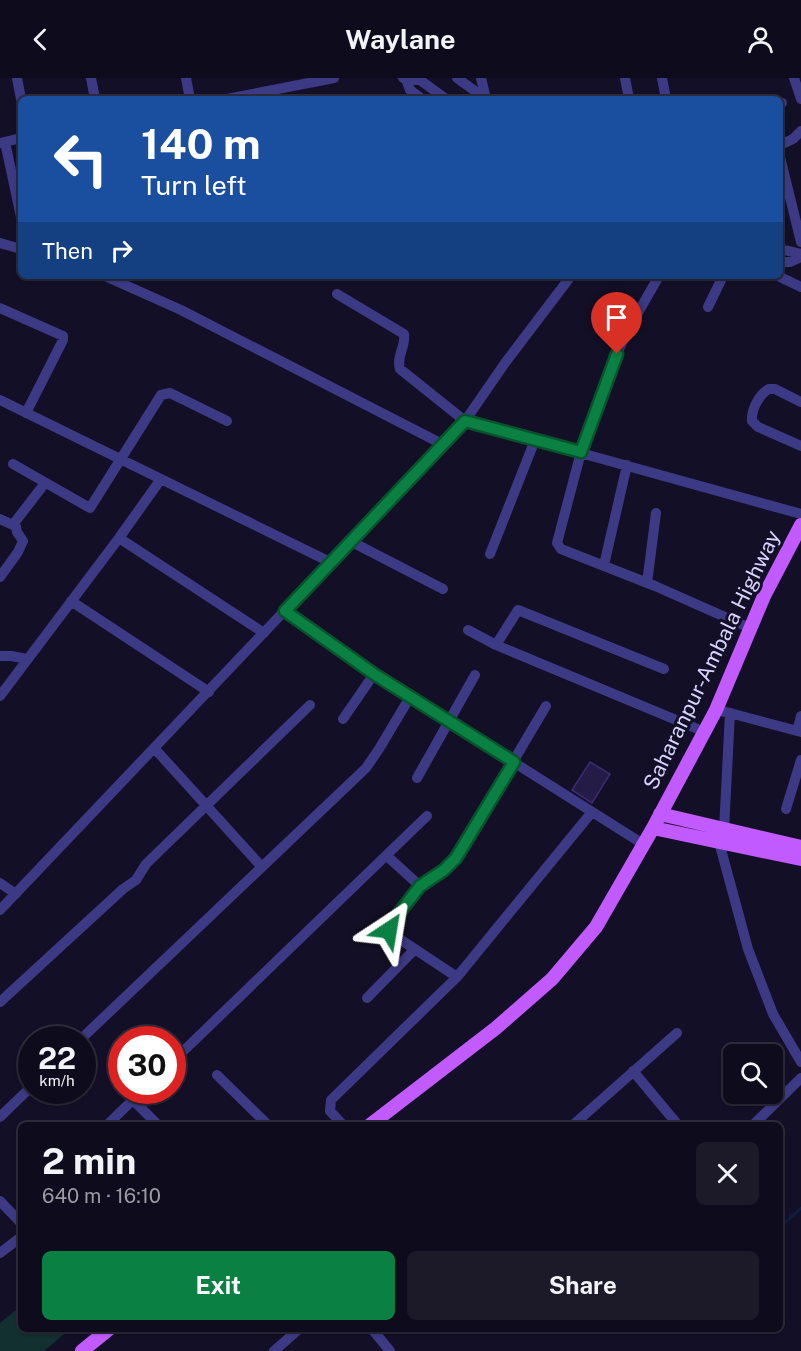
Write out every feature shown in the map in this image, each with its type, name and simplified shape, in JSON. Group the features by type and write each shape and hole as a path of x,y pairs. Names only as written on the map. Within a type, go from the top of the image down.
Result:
{"main road":[{"name":"Saharanpur-Ambala Highway","path":"374,1122 496,1028 552,979 596,927 705,732 764,596 801,525"},
{"path":"660,814 722,836 801,859"},
{"path":"652,828 801,847"},
{"path":"82,1351 105,1332"}],"street":[{"path":"17,78 20,96"},
{"path":"91,78 94,96"},
{"path":"186,78 189,96"},
{"path":"268,95 334,78"},
{"path":"405,78 410,90 418,96"},
{"path":"405,78 420,80 442,96"},
{"path":"457,78 482,96"},
{"path":"481,78 485,96"},
{"path":"625,78 628,96"},
{"path":"662,78 665,96"},
{"path":"794,78 801,99"},
{"path":"783,144 793,139 801,131"},
{"path":"18,139 3,142 18,204"},
{"path":"783,169 801,242"},
{"path":"0,243 18,248"},
{"path":"783,250 801,256"},
{"path":"783,262 790,262 801,256"},
{"path":"783,278 801,287"},
{"path":"121,279 444,445"},
{"path":"0,910 444,445 465,421 505,363 569,279"},
{"path":"657,279 617,354 581,452 557,543 561,549 604,565 750,628"},
{"path":"708,307 722,279"},
{"path":"337,294 404,334 405,339 398,356 400,369 465,421 801,514"},
{"path":"0,308 63,336 26,413"},
{"path":"801,402 775,389 769,389 760,396 752,416 752,421 758,427 801,446"},
{"path":"13,464 90,508 160,395 170,393 227,421"},
{"path":"2,404 26,413 332,563"},
{"path":"490,554 536,440"},
{"path":"604,565 627,465"},
{"path":"0,696 161,479"},
{"path":"0,577 22,545 23,541 16,532 15,522 45,483"},
{"path":"646,583 656,513"},
{"path":"0,519 15,526"},
{"path":"119,538 264,633"},
{"path":"352,542 443,589"},
{"path":"71,601 209,692"},
{"path":"496,645 518,610 664,669"},
{"path":"285,611 374,674 643,844"},
{"path":"468,630 496,645 705,732"},
{"path":"0,656 27,659"},
{"path":"343,719 374,674"},
{"path":"417,778 475,675"},
{"path":"95,1026 366,768 410,697"},
{"path":"0,1002 123,889 136,880 143,868 310,705"},
{"path":"457,976 392,934 389,926 420,886 444,870 456,858 546,706"},
{"path":"716,710 799,732 801,716"},
{"path":"730,713 722,836 748,949 773,1014 801,1062"},
{"path":"155,749 261,866"},
{"path":"786,809 801,760"},
{"path":"340,1122 330,1111 331,1100 457,976 592,812"},
{"path":"186,1049 427,816"},
{"path":"387,856 420,886"},
{"path":"0,883 16,894"},
{"path":"368,998 414,950"},
{"path":"580,1122 677,1033"},
{"path":"633,1071 676,1122"},
{"path":"217,1075 265,1122"},
{"path":"756,1122 801,1078"},
{"path":"0,1117 18,1100"},
{"path":"110,1122 129,1104"},
{"path":"137,1104 155,1122"},
{"path":"0,1201 18,1215"},
{"path":"0,1253 18,1239"},
{"path":"274,1351 296,1332"},
{"path":"374,1332 390,1351"}],"green space":[{"path":"18,1308 18,1332 66,1332 44,1351 0,1351 0,1323"}],"building":[{"path":"590,762 610,774 592,803 572,790"}],"waterway":[{"path":"783,1224 801,1208"}],"route":[{"path":"389,930 389,926 420,886 444,870 456,858 514,762 374,674 285,611 465,421 581,452 617,354"}]}
